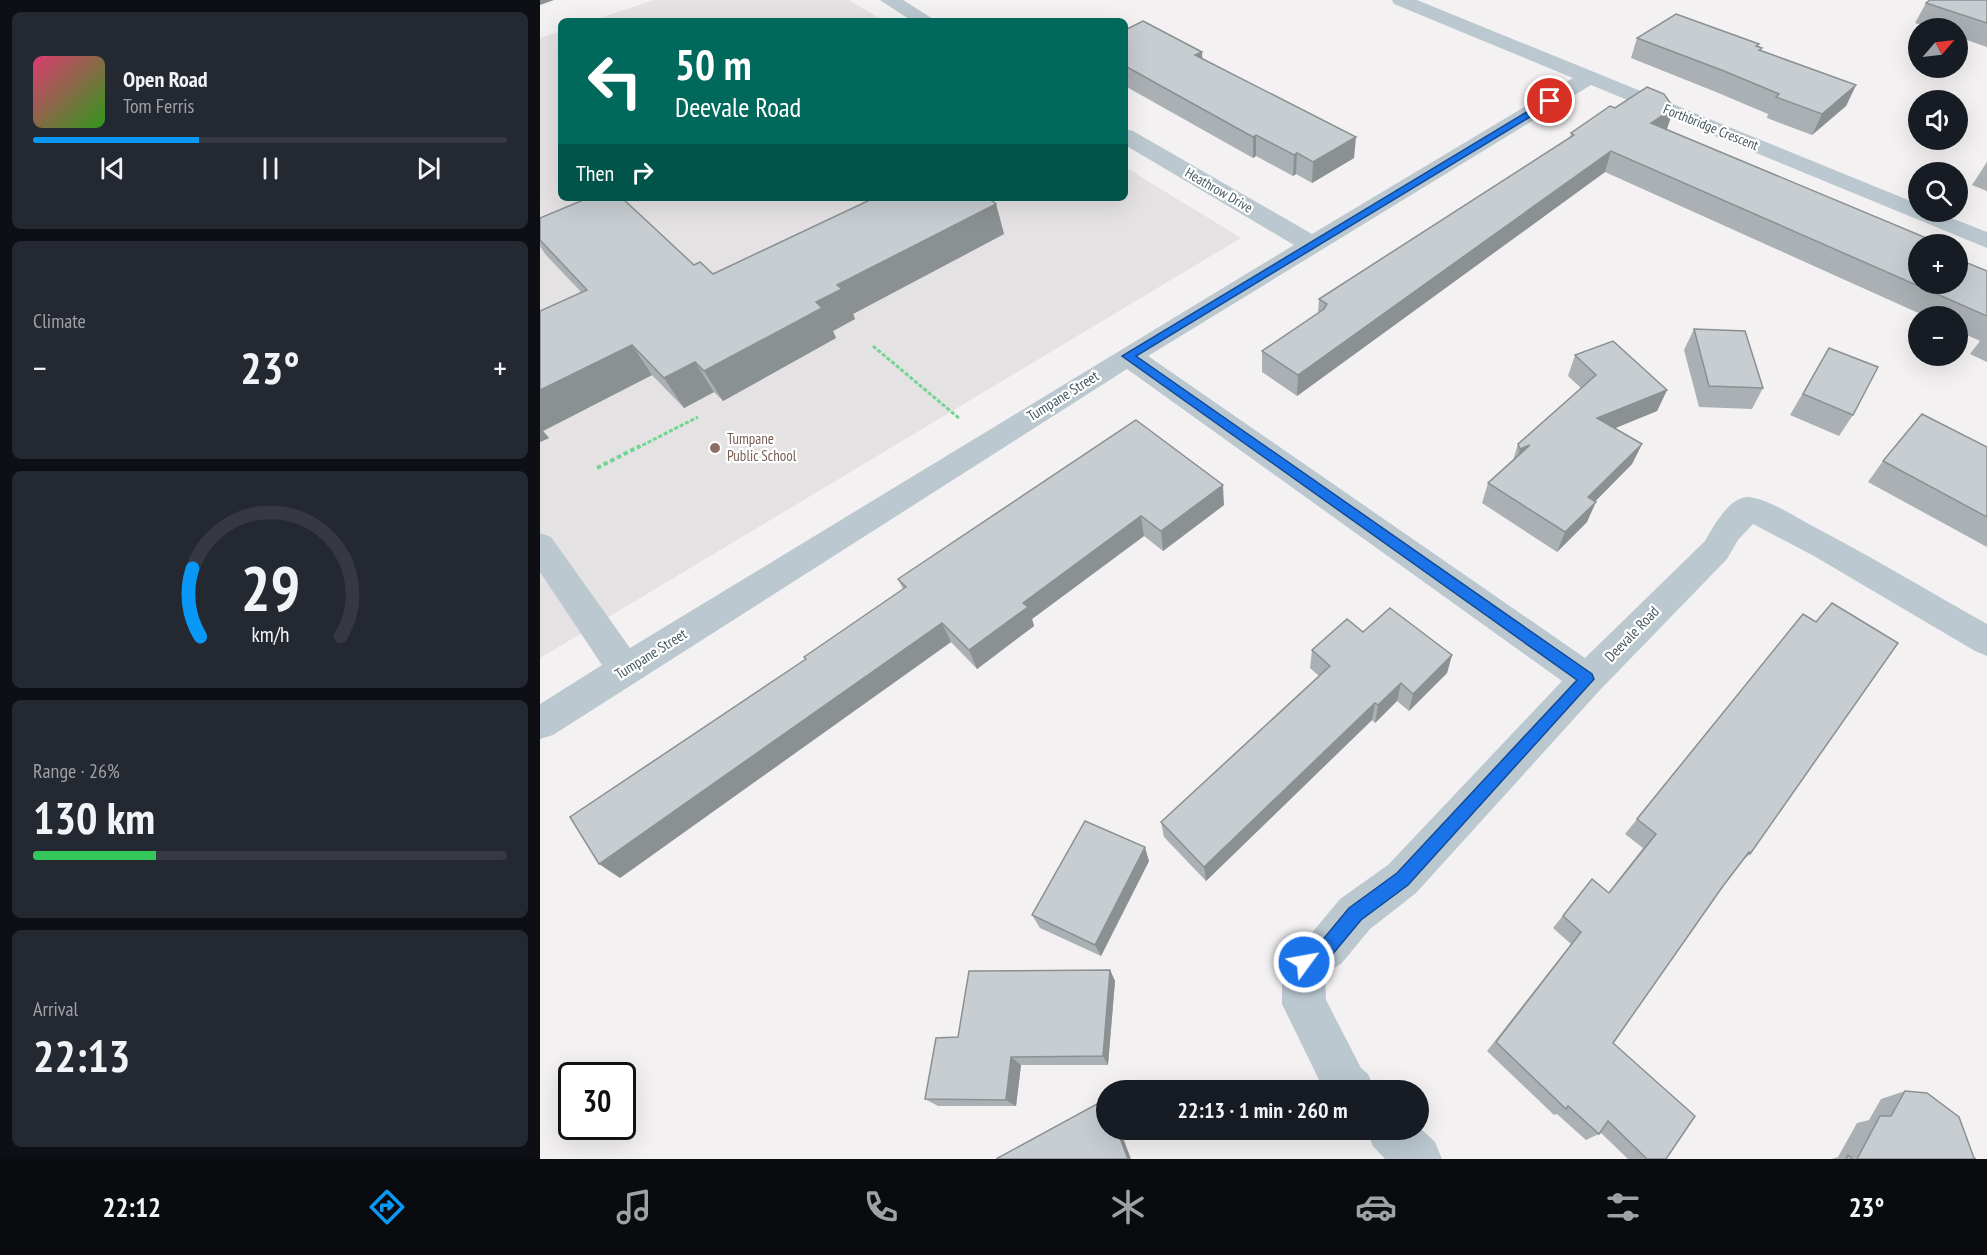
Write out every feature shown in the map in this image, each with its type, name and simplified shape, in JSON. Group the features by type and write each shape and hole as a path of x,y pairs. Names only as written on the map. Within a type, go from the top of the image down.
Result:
{"street":[{"path":"889,0 921,18"},
{"name":"Forthbridge Crescent","path":"1401,0 1987,241"},
{"name":"Tumpane Street","path":"540,723 1128,356 1590,77"},
{"name":"Heathrow Drive","path":"1128,138 1313,245"},
{"path":"1128,356 1587,679 1402,879 1355,914 1326,949 1304,962 1304,1004 1343,1080"},
{"name":"Deevale Road","path":"1587,679 1716,550 1726,531 1748,509 1771,518 1826,548 1987,641"},
{"path":"540,546 625,670"},
{"path":"1399,1140 1418,1159"}],"path":[{"path":"873,346 988,443"},
{"path":"597,468 698,417"}],"shaded area":[{"path":"654,0 849,0 879,18 600,18"},
{"name":"Tumpane Public School","path":"558,32 558,201 1128,201 1128,169 1241,238 540,658 540,38"}],"building":[{"path":"1930,0 1987,0 1987,23 1926,3"},
{"path":"1676,14 1759,44 1756,46 1762,48 1759,50 1856,85 1822,114 1776,97 1779,94 1724,71 1637,38"},
{"path":"1143,21 1202,52 1195,55 1356,137 1313,162 1297,153 1294,155 1256,135 1253,137 1128,68 1128,28"},
{"path":"1647,87 1664,94 1674,108 1651,123 1917,234 1908,234 1908,281 1611,151 1298,375 1262,351 1324,309 1327,304 1319,299 1574,135 1571,133 1610,106 1615,108"},
{"path":"581,201 625,201 694,265 700,262 713,274 868,201 992,201 996,204 837,285 842,289 816,302 822,308 704,371 695,362 664,378 632,345 540,390 540,311 587,290 540,240 540,218"},
{"path":"1968,263 1987,271 1987,316 1937,294 1968,294"},
{"path":"1694,329 1745,331 1763,388 1709,386"},
{"path":"1613,341 1667,390 1597,418 1642,444 1588,497 1596,502 1565,532 1488,483 1530,445 1520,449 1518,444 1596,375 1575,355"},
{"path":"1829,348 1878,367 1853,415 1803,394"},
{"path":"1922,414 1987,447 1987,517 1883,461"},
{"path":"1136,420 1223,485 1161,531 1141,516 1023,603 1028,607 969,650 942,623 599,864 570,817 806,659 804,657 906,587 898,579"},
{"path":"1832,603 1898,643 1750,854 1749,852 1723,886 1613,1043 1695,1116 1666,1159 1647,1159 1608,1121 1599,1134 1568,1106 1566,1109 1496,1042 1581,932 1563,916 1592,879 1609,893 1656,834 1637,819 1803,614 1816,622"},
{"path":"1390,608 1452,655 1413,694 1401,683 1378,705 1375,703 1204,867 1161,822 1330,666 1312,650 1347,619 1363,632"},
{"path":"1085,821 1145,847 1095,945 1032,915"},
{"path":"1110,970 1103,1056 1011,1057 1006,1100 925,1099 936,1038 958,1037 969,971"},
{"path":"1905,1091 1927,1093 1959,1117 1976,1159 1857,1159 1880,1116 1891,1116"},
{"path":"1096,1104 1096,1140 1121,1140 1128,1159 996,1159"}],"place":[{"name":"Tumpane Public School","path":"715,448"}],"route":[{"path":"1304,962 1326,949 1355,914 1402,879 1587,679 1128,356 1550,101"}]}
